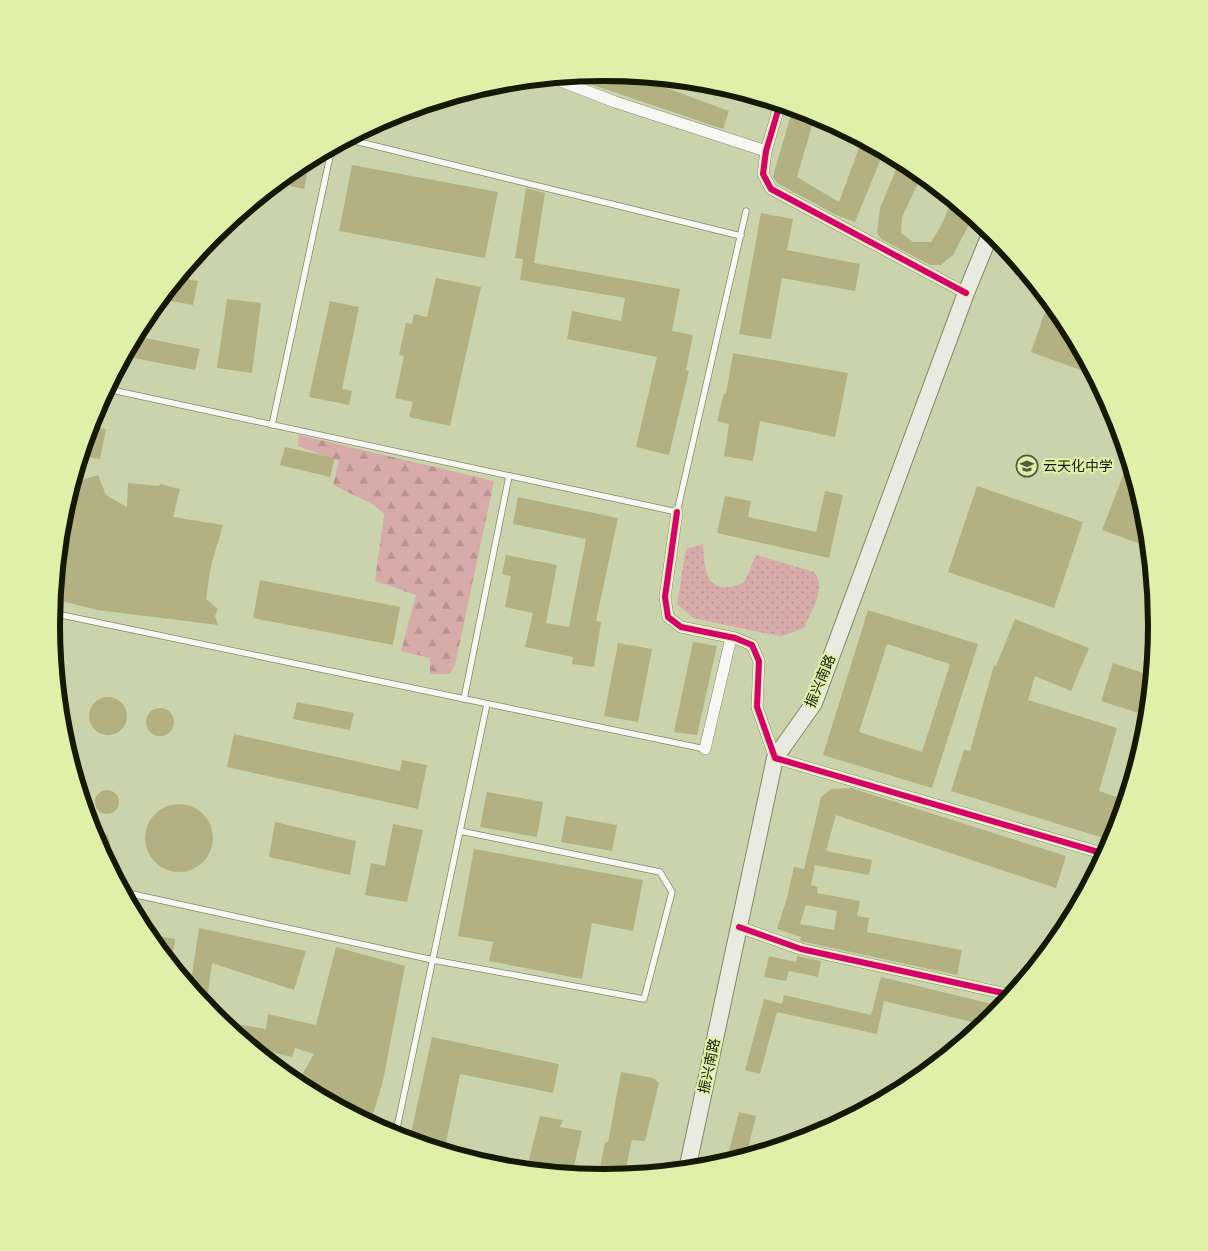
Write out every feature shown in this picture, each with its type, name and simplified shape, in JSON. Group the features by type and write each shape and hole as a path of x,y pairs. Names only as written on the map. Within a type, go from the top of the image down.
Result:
{"main road":[{"name":"振兴南路","path":"689,1163 775,758 814,703 966,293 988,240"}],"street":[{"path":"566,83 615,102 766,151"},
{"path":"778,110 766,151 763,174 771,189 966,293"},
{"path":"678,512 665,597 668,617 681,627 731,638 752,645 759,661 757,707 775,758 1099,852"},
{"path":"705,749 731,638"},
{"path":"739,927 801,949 1004,993"}],"lane":[{"path":"357,141 741,236"},
{"path":"272,425 330,155"},
{"path":"113,391 678,512 746,211"},
{"path":"464,699 509,476"},
{"path":"60,615 705,749"},
{"path":"397,1128 486,704"},
{"path":"131,894 433,960 644,999 672,892 660,872 460,831"}],"green space":[{"path":"299,435 494,481 455,665 450,674 430,674 430,658 401,651 416,595 375,581 384,514 374,505 333,485 339,461 298,446"},
{"path":"703,544 705,565 710,580 715,585 722,587 731,587 744,583 756,555 814,572 818,578 818,592 814,607 804,628 782,636 693,618 677,604 686,549"}],"building":[{"path":"604,81 657,84 729,111 723,129 590,84 591,82"},
{"path":"791,115 813,123 797,177 839,202 860,146 881,157 855,222 836,215 777,183 773,177"},
{"path":"352,165 498,192 485,258 339,231"},
{"path":"897,167 919,182 902,217 901,233 913,242 931,242 941,226 950,206 970,223 953,255 941,265 930,265 881,239 877,233 880,208"},
{"path":"308,169 304,189 285,185"},
{"path":"526,188 545,193 534,263 680,289 672,331 693,335 686,370 689,371 669,455 636,447 657,357 567,339 572,311 621,321 625,298 520,280 523,259 515,258"},
{"path":"761,213 793,219 787,250 860,264 855,291 782,278 771,339 739,334"},
{"path":"436,278 481,287 450,426 409,417 413,402 395,398 404,356 399,355 406,323 412,324 414,314 427,317"},
{"path":"185,279 198,281 193,305 168,300"},
{"path":"227,299 261,303 252,373 217,368"},
{"path":"330,301 359,307 342,389 352,391 349,405 309,397"},
{"path":"1046,309 1085,372 1031,352"},
{"path":"143,338 200,349 195,370 131,357"},
{"path":"733,353 848,373 835,437 760,421 753,461 724,456 729,424 717,421 724,393 726,394"},
{"path":"97,427 106,429 100,459 87,457"},
{"path":"285,447 335,458 330,477 280,465"},
{"path":"1125,471 1138,519 1142,544 1102,530"},
{"path":"98,475 106,495 127,507 128,483 159,486 160,484 180,489 173,517 223,525 211,566 206,599 218,609 215,616 218,625 97,610 61,601 70,519 80,480"},
{"path":"977,486 1083,522 1054,608 948,572"},
{"path":"825,491 843,495 829,558 717,533 725,496 751,501 748,517 816,532"},
{"path":"518,497 618,518 596,621 601,622 594,667 572,664 573,657 525,647 533,613 505,607 511,576 502,574 506,555 557,565 546,623 569,627 586,539 513,524"},
{"path":"260,580 400,607 393,645 253,618"},
{"path":"868,610 978,644 932,788 823,755","holes":["887,644 950,664 922,752 859,732"]},
{"path":"1015,619 1089,648 1071,691 1035,676 1028,700 1117,728 1099,791 1120,798 1105,838 951,791 964,750 970,751 994,665 996,666"},
{"path":"693,642 717,646 697,735 674,732"},
{"path":"618,643 652,649 638,722 604,716"},
{"path":"1113,663 1146,674 1141,714 1101,701"},
{"path":"108,697 115,698 121,703 126,709 126,723 121,729 115,734 108,735 101,734 95,729 90,723 89,716 90,709 95,703 101,698"},
{"path":"297,702 354,713 350,730 293,719"},
{"path":"160,708 170,712 174,722 170,732 160,736 150,732 146,722 150,712"},
{"path":"234,734 400,771 402,760 427,765 418,809 227,767"},
{"path":"851,788 1066,856 1056,888 836,815 826,851 872,860 869,875 815,865 811,885 818,887 817,893 860,901 857,916 869,918 867,932 962,950 957,975 800,941 801,937 777,929 794,867 804,869 821,797 831,789","holes":["806,905 837,911 834,930 800,924"]},
{"path":"107,790 112,791 118,797 118,807 112,813 107,814 102,813 96,807 95,802 96,797 102,791"},
{"path":"487,792 543,802 537,837 480,827"},
{"path":"186,804 198,810 207,819 213,831 211,851 203,862 186,872 172,872 155,862 147,851 145,831 155,814 166,806"},
{"path":"566,816 617,825 612,851 561,842"},
{"path":"275,822 356,841 350,875 269,857"},
{"path":"393,824 423,830 407,902 365,895 371,863 385,866"},
{"path":"100,831 108,836 110,844 108,848 101,834"},
{"path":"474,849 643,880 633,931 592,923 582,979 489,961 493,942 458,936"},
{"path":"199,928 306,951 294,990 212,963 207,997 191,980"},
{"path":"158,936 175,939 172,957"},
{"path":"336,947 405,966 383,1081 372,1117 332,1097 301,1077 314,1054 295,1048 292,1057 265,1051 233,1024 266,1029 268,1014 316,1025"},
{"path":"769,956 796,962 797,956 821,961 818,977 789,971 786,981 764,977"},
{"path":"881,977 994,1005 976,1023 884,1001 877,1034 777,1012 760,1074 745,1070 764,999 782,1004 784,995 871,1015"},
{"path":"432,1037 559,1064 553,1093 460,1074 445,1146 411,1134"},
{"path":"621,1072 653,1078 659,1083 645,1141 632,1140 626,1169 600,1170 605,1142 608,1142"},
{"path":"739,1112 756,1116 748,1150 728,1155"},
{"path":"540,1116 563,1120 560,1127 582,1131 574,1168 528,1164"}],"cycle path":[{"path":"778,110 766,151 763,174 771,189 966,293"},
{"path":"677,512 665,597 668,617 681,627 735,638 752,645 759,661 757,707 775,758 1099,852"},
{"path":"739,927 801,949 1004,993"}],"place":[{"name":"云天化中学","path":"1027,466"}]}
